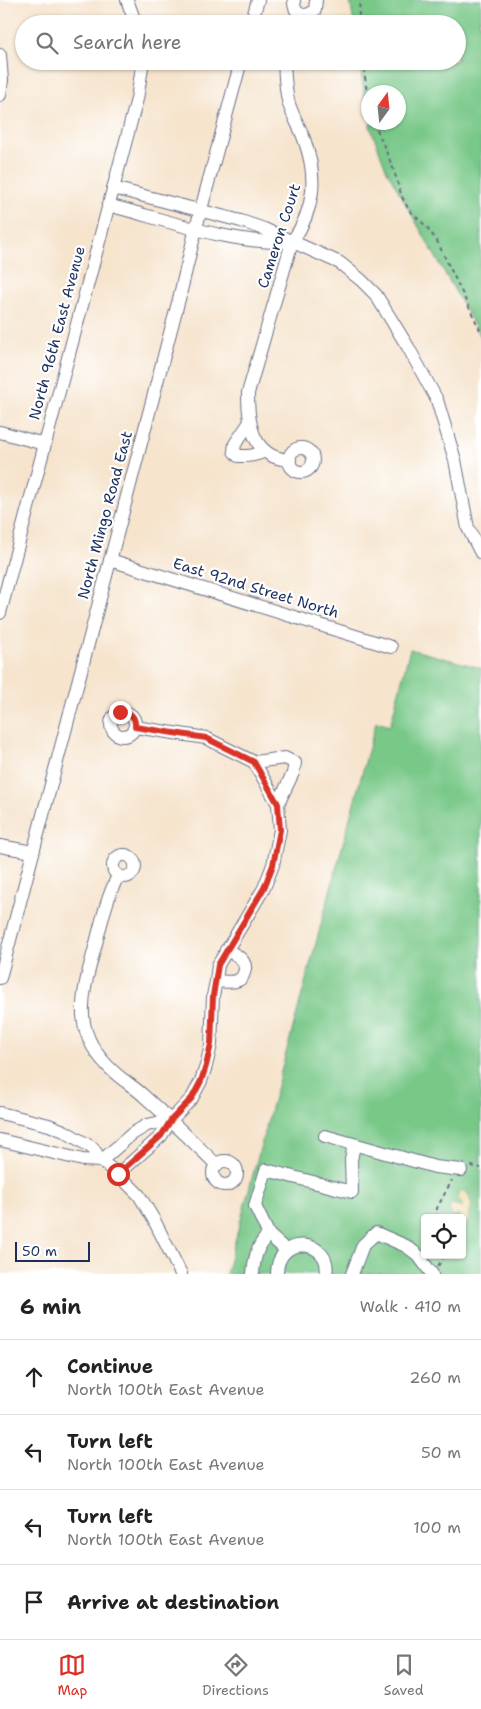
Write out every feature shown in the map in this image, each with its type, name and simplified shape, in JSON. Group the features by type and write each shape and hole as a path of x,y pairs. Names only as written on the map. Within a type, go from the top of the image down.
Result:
{"street":[{"path":"127,0 133,15"},
{"path":"254,15 258,0"},
{"path":"294,0 294,7 299,13 304,15 312,13 316,8 316,0"},
{"path":"0,55 2,80 0,95"},
{"name":"North 96th East Avenue","path":"0,612 6,571 44,444 138,99 142,70"},
{"name":"North Mingo Road East","path":"0,978 239,70"},
{"name":"Cameron Court","path":"265,451 255,439 250,422 248,392 292,242 302,227 313,190 313,173 304,140 289,106 285,70"},
{"path":"113,188 200,212 241,221 340,263 361,280 376,295 436,400 455,460 468,528 481,553"},
{"path":"108,205 196,228 268,243 292,242"},
{"path":"250,422 235,444 234,451 238,456 256,456 265,451 273,457 290,460"},
{"path":"0,432 44,444"},
{"name":"East 92nd Street North","path":"110,560 392,648"},
{"path":"118,1174 161,1136 171,1120 192,1098 206,1066 211,1044 213,996 218,965 257,900 273,865 280,830 278,804 254,762 206,738 135,727"},
{"path":"254,762 285,758 295,762 293,773 278,804"},
{"path":"0,846 33,852"},
{"path":"118,876 110,892 84,988 82,1006 89,1038 99,1056 171,1120 217,1166"},
{"path":"216,981 236,981 245,972 242,960 226,950"},
{"path":"0,1113 64,1130 93,1148 101,1161 118,1174 139,1195 154,1220 181,1274"},
{"path":"0,1140 83,1160 101,1161 132,1134 147,1125 171,1120"},
{"path":"325,1136 435,1166 461,1170"},
{"path":"286,1250 269,1234 255,1206 266,1170 352,1192 350,1160 354,1145"},
{"path":"352,1274 363,1245 376,1233 406,1246 418,1256 432,1274"},
{"path":"253,1274 260,1244 269,1234"},
{"path":"277,1274 277,1265 280,1257 286,1250 293,1246 301,1245 316,1249 322,1255 326,1274"}],"path":[{"path":"359,15 360,0"},
{"path":"364,70 366,85"},
{"path":"377,130 393,168 402,197 410,210 426,226 437,241 481,332"},
{"path":"436,1214 437,1208 454,1176 469,1166 481,1168"}],"green space":[{"path":"350,0 481,0 481,19 479,19 481,28 481,337 386,169 371,130 406,130 406,85 363,85 360,70 466,70 466,15 352,15"},
{"path":"410,649 481,668 481,1274 226,1274 376,722 390,726"}],"sand":[{"path":"463,1190 468,1194 472,1205 466,1225 466,1214 451,1214 449,1206 453,1204 462,1207 457,1198"}],"route":[{"path":"118,1174 161,1136 171,1120 192,1098 201,1081 211,1044 213,996 218,965 264,888 273,865 280,830 278,804 254,762 206,738 135,727 132,715 124,711 120,712"}]}
